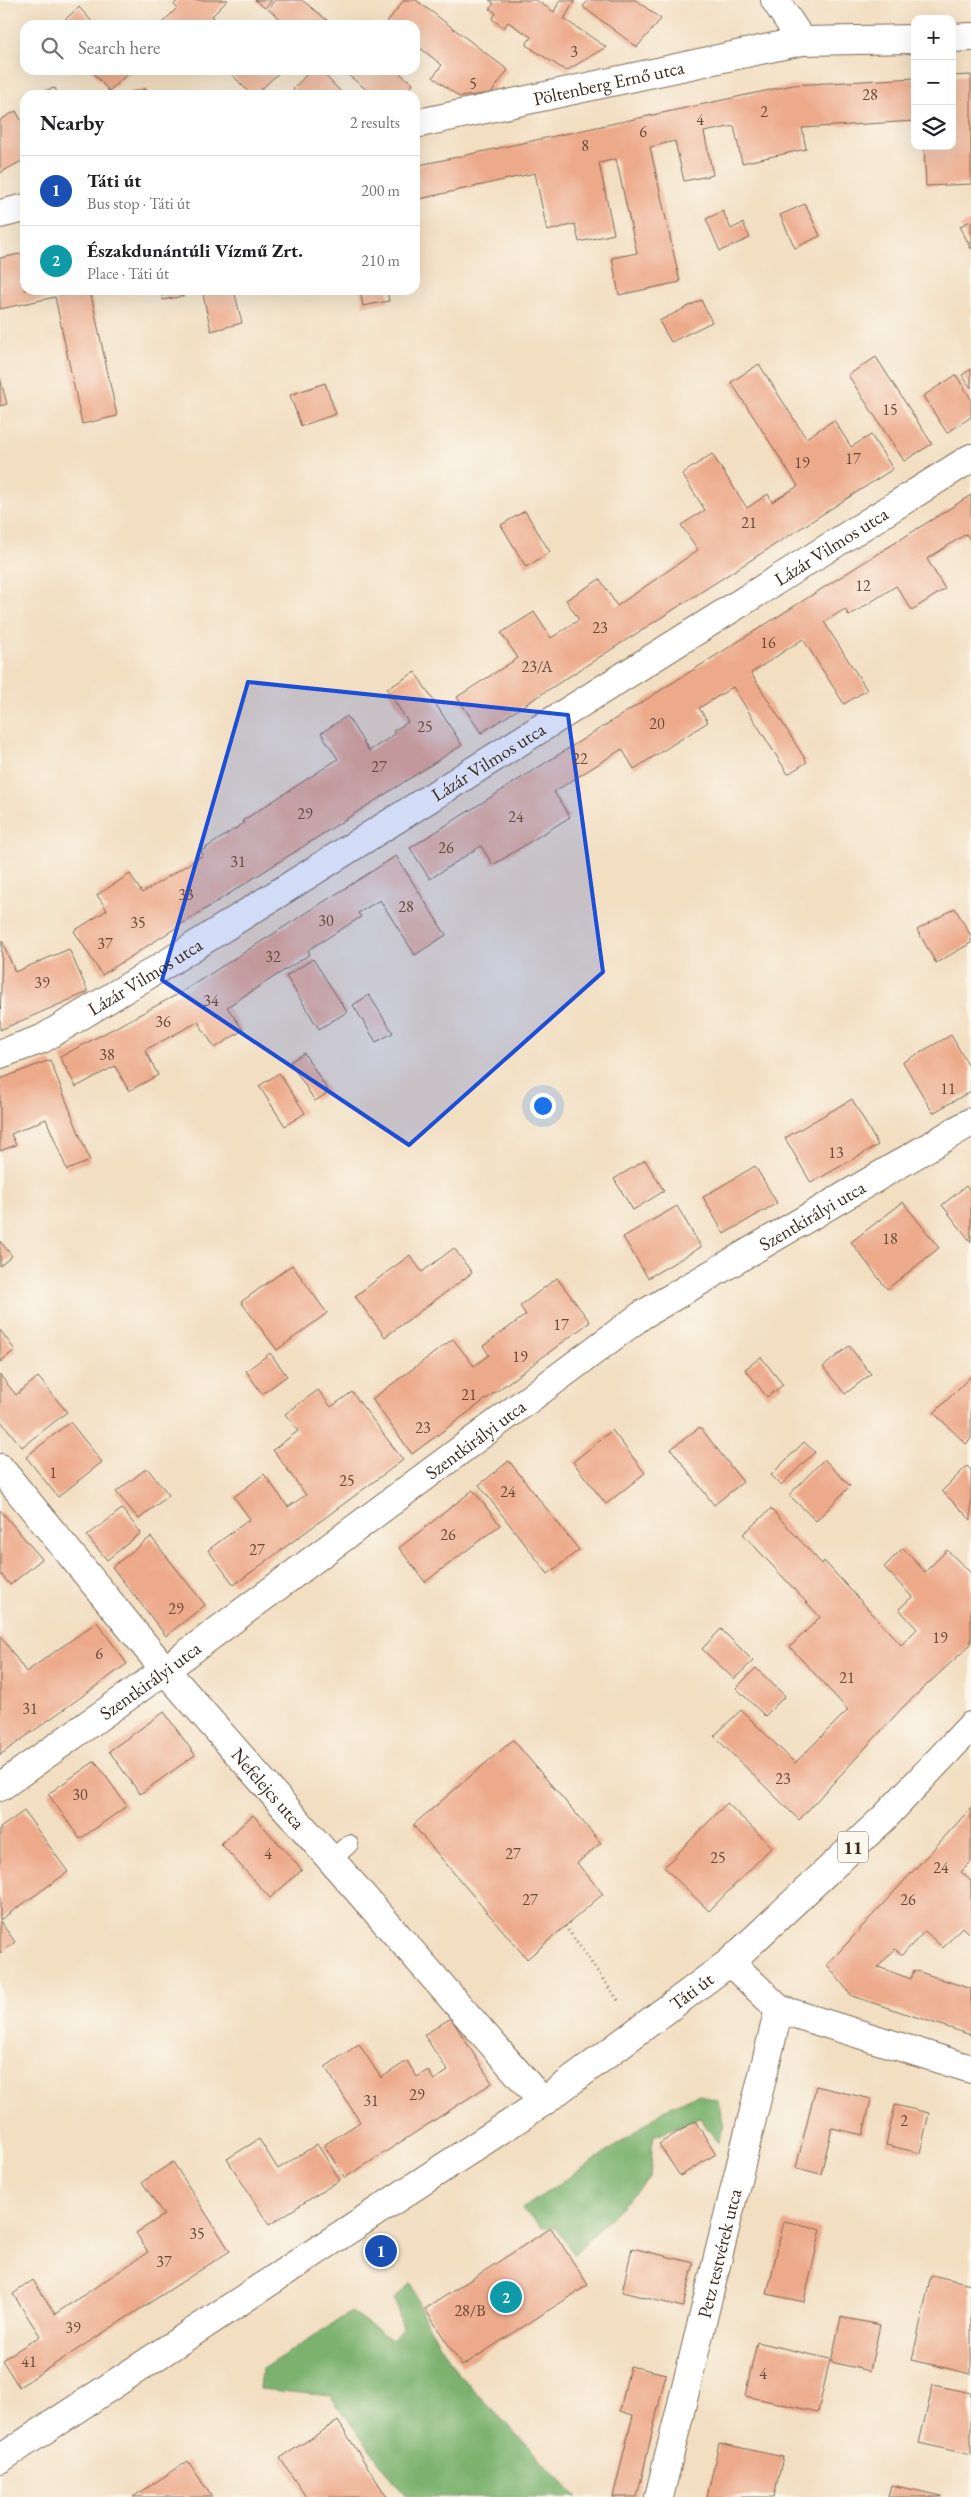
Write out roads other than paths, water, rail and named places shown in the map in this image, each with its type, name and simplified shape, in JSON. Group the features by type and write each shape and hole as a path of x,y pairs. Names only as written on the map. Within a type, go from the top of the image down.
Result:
{"street":[{"path":"775,0 802,41"},
{"path":"956,38 971,38"},
{"name":"Pöltenberg Ernő utca","path":"420,123 802,41 911,39"},
{"path":"0,214 20,209"},
{"name":"Lázár Vilmos utca","path":"0,1054 42,1039 161,967 971,458"},
{"name":"Szentkirályi utca","path":"0,1787 165,1670 642,1316 971,1122"},
{"name":"Nefelejcs utca","path":"0,1468 165,1670 340,1852 543,2102"},
{"name":"Táti út","path":"0,2459 543,2102 730,1962 885,1817 971,1726"},
{"path":"730,1962 779,2009 971,2069"},
{"name":"Petz testvérek utca","path":"659,2497 779,2009"}],"place":[{"name":"Táti út","path":"381,2251"},
{"name":"Északdunántúli Vízmű Zrt.","path":"506,2297"}]}
